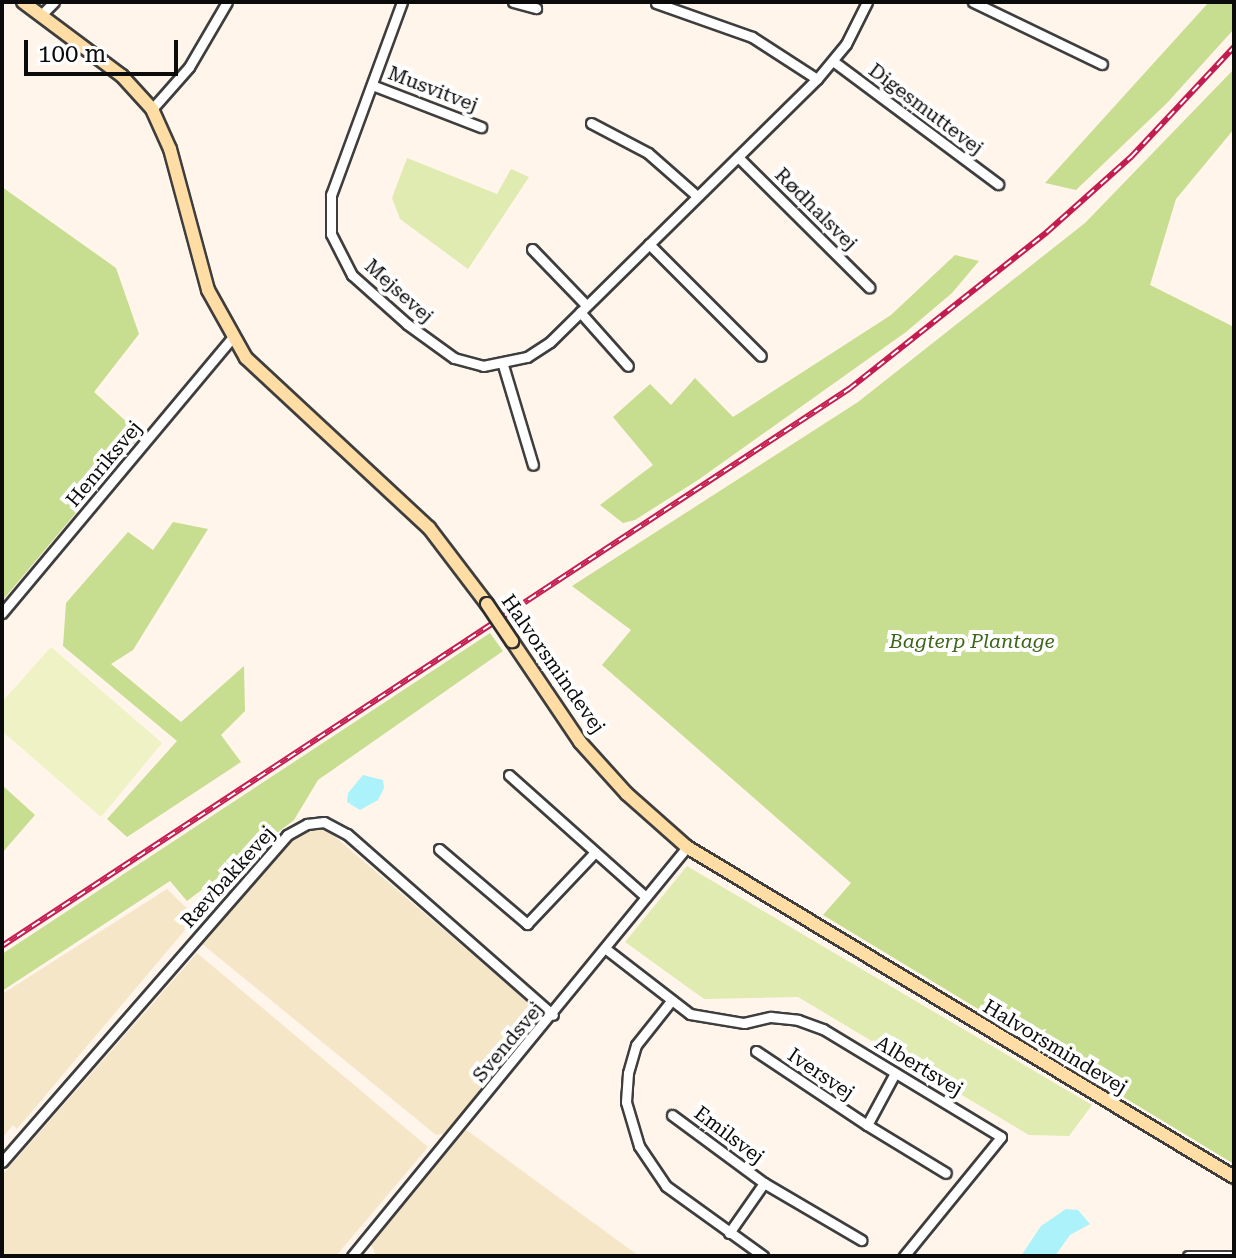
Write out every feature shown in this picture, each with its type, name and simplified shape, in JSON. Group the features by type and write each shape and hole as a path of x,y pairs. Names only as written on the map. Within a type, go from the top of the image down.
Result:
{"street":[{"name":"Halvorsmindevej","path":"23,2 122,76 152,109 170,149 208,290 232,338 267,382 429,528 487,604 580,742 627,794 687,847 1234,1177"},
{"path":"41,15 54,2"},
{"path":"152,109 189,67 227,2"},
{"name":"Mejsevej","path":"402,2 331,195 328,214 339,254 352,275 436,347 470,364 503,365 539,350 817,79 833,61 867,2"},
{"path":"513,2 536,8"},
{"path":"973,2 1102,64"},
{"path":"656,3 752,37 817,79"},
{"name":"Digesmuttevej","path":"833,61 998,184"},
{"name":"Musvitvej","path":"372,85 481,127"},
{"path":"591,123 648,153 697,196"},
{"name":"Rødhalsvej","path":"738,157 869,287"},
{"path":"649,244 761,356"},
{"path":"532,249 628,366"},
{"name":"Henriksvej","path":"2,613 232,338"},
{"path":"503,365 533,465"},
{"path":"509,775 646,897"},
{"name":"Rævbakkevej","path":"2,1162 287,835 307,824 324,822 347,834 553,1015"},
{"name":"Svendsvej","path":"352,1256 553,1015 687,847"},
{"path":"439,849 527,924 595,852"},
{"name":"Albertsvej","path":"606,949 671,1001 714,1021 798,1020 823,1029 1001,1137 904,1256"},
{"path":"671,1001 636,1045 628,1073 630,1122 649,1165 666,1186 763,1256"},
{"name":"Iversvej","path":"756,1051 946,1173"},
{"name":"Iversvej","path":"867,1125 895,1073"},
{"name":"Emilsvej","path":"672,1115 764,1183 861,1240"},
{"name":"Emilsvej","path":"729,1233 764,1183"},
{"path":"1188,1256 1230,1256"}],"shaded area":[{"path":"326,829 544,1016 447,1133 436,1135 201,943 288,842 305,831"},
{"path":"167,889 196,917 17,1129 13,1125 2,1138 2,994"},
{"path":"197,953 428,1147 336,1256 2,1256 2,1175"},
{"path":"465,1129 639,1256 376,1256 370,1242"}],"green space":[{"path":"1209,2 1234,2 1234,29 1167,103 1076,190 1045,183"},
{"name":"Bagterp Plantage","path":"1234,69 1234,129 1176,199 1150,285 1234,327 1234,1164 823,915 851,883 602,665 631,630 572,586 858,402 1085,223"},
{"path":"407,158 497,194 511,169 529,177 468,269 400,219 392,198"},
{"path":"2,187 116,268 139,334 94,392 141,435 2,601"},
{"path":"955,255 979,261 952,293 906,332 698,480 635,520 623,523 600,505 653,465 613,417 650,384 671,405 695,378 733,417 891,315"},
{"path":"173,522 208,529 133,650 111,664 181,722 244,666 245,711 221,735 241,762 127,837 107,819 177,741 63,646 66,603 128,532 153,550"},
{"path":"490,633 503,651 318,780 294,820 187,901 170,881 2,991 2,954"},
{"path":"51,647 162,743 101,817 2,731 2,702"},
{"path":"2,785 35,815 2,853"},
{"path":"687,866 1092,1105 1069,1136 1029,1135 798,997 704,999 625,942"}],"water":[{"path":"363,775 383,780 384,788 378,800 360,810 347,802 348,793"},
{"path":"1066,1209 1078,1210 1090,1224 1070,1235 1055,1256 1021,1256 1041,1226"}],"railway":[{"path":"2,946 849,389 1047,232 1131,157 1234,47"}]}
